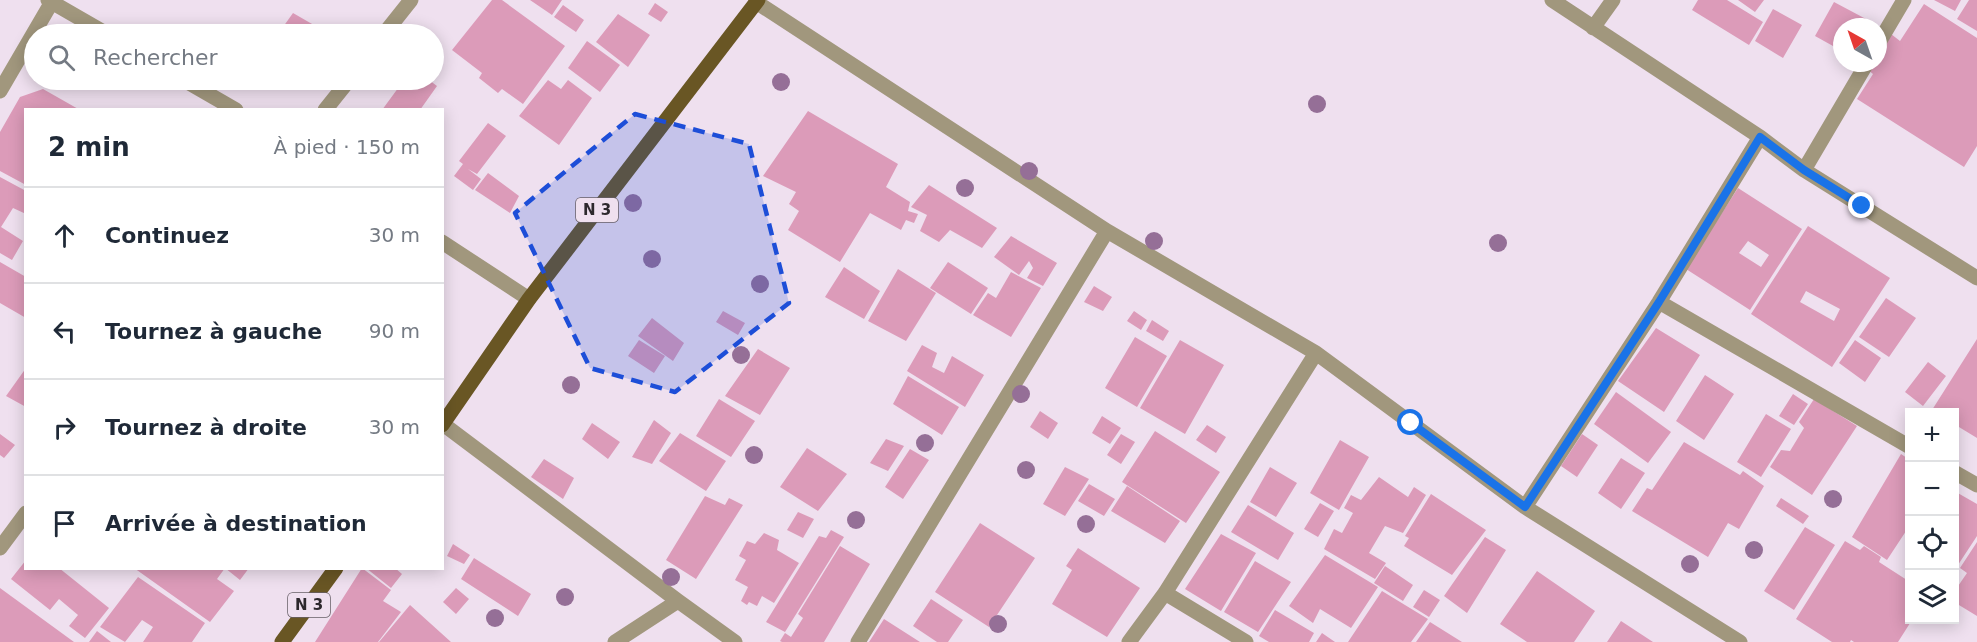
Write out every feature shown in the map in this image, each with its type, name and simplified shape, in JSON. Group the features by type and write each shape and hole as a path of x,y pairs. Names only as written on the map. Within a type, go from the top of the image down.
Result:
{"main road":[{"name":"N 3","path":"444,424 529,299 757,1"},
{"name":"N 3","path":"282,642 335,570"}],"street":[{"path":"392,24 411,0"},
{"path":"1552,0 1760,137 1804,170 1977,278"},
{"path":"1593,28 1613,0"},
{"path":"1887,29 1904,0"},
{"path":"38,24 51,1 90,24"},
{"path":"757,1 1107,231 1316,353 1525,507 1740,642"},
{"path":"0,90 24,48"},
{"path":"1804,170 1862,72"},
{"path":"201,90 233,108"},
{"path":"327,108 341,90"},
{"path":"1525,507 1659,302 1760,137"},
{"path":"858,642 1107,231"},
{"path":"444,243 529,299"},
{"path":"1659,302 1905,444"},
{"path":"1130,642 1165,593 1316,353"},
{"path":"444,426 735,642"},
{"path":"1959,475 1977,485"},
{"path":"0,548 24,516"},
{"path":"1165,593 1246,642"},
{"path":"615,642 678,601"}],"highlighted area":[{"path":"635,114 749,144 789,303 675,392 590,368 515,213"}],"building":[{"path":"492,0 502,0 565,46 523,104 502,89 498,93 479,78 482,73 452,50"},
{"path":"530,0 562,0 552,15"},
{"path":"1698,0 1727,0 1763,22 1749,45 1692,10"},
{"path":"1738,0 1764,0 1755,12"},
{"path":"1934,0 1961,0 1955,11"},
{"path":"1969,0 1977,0 1977,31 1957,19"},
{"path":"1834,2 1864,18 1833,18 1833,46 1815,36"},
{"path":"655,3 668,12 661,22 648,14"},
{"path":"1924,4 1977,38 1977,146 1964,167 1857,99 1873,74 1870,72 1887,72 1887,40 1891,34 1900,41"},
{"path":"563,5 584,20 576,32 554,17"},
{"path":"1773,9 1802,25 1783,58 1755,41"},
{"path":"293,13 312,24 285,24"},
{"path":"618,14 650,35 628,67 596,42"},
{"path":"587,41 620,65 600,92 568,68"},
{"path":"548,80 561,89 568,80 592,98 559,145 519,116"},
{"path":"45,90 76,108 24,108 24,184 0,171 0,132 20,97"},
{"path":"397,90 434,90 421,108 383,108"},
{"path":"808,111 898,164 886,187 910,202 908,211 918,214 914,223 906,220 901,230 870,213 840,262 788,230 799,211 789,204 796,192 763,176"},
{"path":"488,123 506,136 477,174 468,169 481,179 473,190 454,176 463,164 459,161"},
{"path":"488,173 519,196 510,213 475,190"},
{"path":"0,177 24,190 24,213 13,208 1,227 23,241 12,260 0,253"},
{"path":"929,185 997,228 982,248 950,230 939,242 920,231 927,215 911,207"},
{"path":"1738,188 1802,229 1750,310 1686,269","holes":["1748,241 1769,255 1761,267 1739,253"]},
{"path":"1808,226 1890,278 1832,367 1751,314","holes":["1806,291 1840,309 1834,321 1800,302"]},
{"path":"1011,236 1057,263 1043,286 1027,278 1033,268 1029,261 1019,275 994,257"},
{"path":"0,262 24,276 24,317 0,303"},
{"path":"948,262 988,288 971,314 930,288"},
{"path":"844,267 880,291 864,319 825,297"},
{"path":"898,269 936,293 906,341 868,321"},
{"path":"1011,272 1041,288 1011,337 973,315 988,293 996,298"},
{"path":"1094,286 1112,297 1103,311 1084,302"},
{"path":"1886,298 1916,318 1889,357 1859,337"},
{"path":"723,311 745,323 738,335 716,322"},
{"path":"1134,311 1147,320 1141,330 1127,321"},
{"path":"652,318 684,343 673,361 638,336"},
{"path":"1152,320 1169,331 1163,341 1146,331"},
{"path":"1656,328 1700,355 1664,412 1618,381"},
{"path":"1135,337 1167,356 1137,407 1105,388"},
{"path":"1977,339 1977,438 1959,427 1959,408 1933,408"},
{"path":"639,340 665,356 654,373 628,356"},
{"path":"1180,340 1224,365 1185,434 1140,408"},
{"path":"1855,340 1881,358 1865,382 1839,363"},
{"path":"922,345 937,353 932,367 944,373 952,356 984,375 965,407 907,371"},
{"path":"758,349 790,368 760,415 725,396"},
{"path":"1928,362 1946,376 1923,406 1905,392"},
{"path":"24,371 24,406 6,396"},
{"path":"1705,375 1734,394 1704,440 1676,421"},
{"path":"908,376 959,407 942,435 893,404"},
{"path":"1616,392 1671,432 1648,463 1594,424"},
{"path":"1793,394 1808,404 1794,425 1779,416"},
{"path":"719,399 755,421 731,457 696,436"},
{"path":"1814,399 1857,426 1812,495 1770,467 1781,450 1790,451 1804,428 1799,422"},
{"path":"1040,411 1058,423 1048,439 1030,427"},
{"path":"1766,414 1791,429 1761,477 1737,462"},
{"path":"1102,416 1121,428 1110,444 1092,433"},
{"path":"654,420 671,433 652,464 632,457"},
{"path":"592,423 620,442 608,459 582,439"},
{"path":"1207,425 1226,437 1216,453 1196,440"},
{"path":"1155,431 1220,472 1186,523 1122,482"},
{"path":"680,433 726,461 706,491 659,461"},
{"path":"0,434 15,445 4,458 0,455"},
{"path":"1121,434 1135,442 1121,464 1107,455"},
{"path":"1582,434 1598,445 1577,477 1561,466"},
{"path":"886,439 904,446 888,471 870,463"},
{"path":"1340,440 1369,457 1339,510 1310,493"},
{"path":"1684,442 1740,475 1743,471 1764,486 1739,529 1728,523 1708,557 1632,511 1647,488 1652,490"},
{"path":"807,448 847,474 818,511 780,487"},
{"path":"910,449 929,460 903,499 885,487"},
{"path":"1901,454 1905,457 1905,533 1887,560 1852,537"},
{"path":"1621,458 1645,473 1621,509 1598,493"},
{"path":"544,459 574,478 563,499 531,477"},
{"path":"1065,467 1089,479 1065,516 1043,504"},
{"path":"1270,467 1297,483 1276,517 1250,502"},
{"path":"1379,477 1408,497 1414,487 1426,495 1403,533 1385,526 1369,553 1386,563 1375,579 1324,549 1334,529 1342,533 1353,513 1344,508 1351,495 1361,500"},
{"path":"1089,484 1115,499 1104,516 1078,501"},
{"path":"1127,486 1180,521 1165,543 1111,511"},
{"path":"1431,494 1486,530 1452,575 1404,546 1409,538 1405,536"},
{"path":"1959,494 1977,504 1977,536 1959,563"},
{"path":"705,496 725,505 729,498 743,505 696,579 666,560"},
{"path":"1781,498 1809,516 1803,524 1776,506"},
{"path":"1320,503 1334,511 1318,537 1304,529"},
{"path":"1248,505 1294,533 1278,560 1231,532"},
{"path":"798,512 814,519 803,538 787,530"},
{"path":"980,523 1035,558 989,627 935,592"},
{"path":"1805,527 1835,545 1794,610 1764,591"},
{"path":"831,530 844,537 785,632 766,622 819,536 826,538"},
{"path":"764,533 779,540 777,550 799,563 774,603 762,596 757,606 749,602 747,605 741,601 748,587 735,580 746,560 739,556 747,541 755,544"},
{"path":"1221,534 1256,553 1221,611 1185,589"},
{"path":"1485,537 1506,550 1467,613 1444,596"},
{"path":"1845,541 1860,550 1864,546 1881,557 1879,562 1905,579 1905,624 1909,624 1898,642 1854,642 1851,640 1850,642 1832,642 1796,619"},
{"path":"1977,542 1977,616 1959,605 1959,585 1967,573 1960,568"},
{"path":"453,544 470,555 464,564 447,556"},
{"path":"840,546 870,564 824,642 780,641 785,633 791,637 803,618 798,614"},
{"path":"1078,548 1140,588 1107,637 1052,604 1072,570 1066,566"},
{"path":"1325,555 1378,587 1351,628 1320,609 1313,623 1289,606"},
{"path":"474,558 531,594 518,616 461,579"},
{"path":"1255,561 1291,582 1258,632 1224,612"},
{"path":"24,563 24,570 62,570 109,608 85,638 69,626 78,615 59,599 50,610 11,579"},
{"path":"1385,566 1413,585 1403,601 1374,583"},
{"path":"137,570 224,570 217,579 234,591 210,622"},
{"path":"228,570 248,570 240,580"},
{"path":"361,570 365,570 391,590 383,601 401,612 378,642 315,642"},
{"path":"368,570 397,570 402,574 391,588"},
{"path":"1537,571 1595,611 1574,642 1527,642 1500,624"},
{"path":"138,577 205,623 192,642 143,642 153,627 142,620 125,642 100,627"},
{"path":"0,588 74,642 0,642"},
{"path":"456,588 469,599 456,614 443,602"},
{"path":"1424,590 1440,600 1429,617 1413,607"},
{"path":"1382,591 1428,619 1411,642 1348,642"},
{"path":"931,599 963,620 948,642 937,642 913,626"},
{"path":"410,605 451,642 379,642"},
{"path":"1275,610 1314,633 1309,642 1269,642 1259,636"},
{"path":"884,619 920,642 869,642"},
{"path":"1621,621 1653,642 1607,642"},
{"path":"1430,622 1462,642 1416,642"},
{"path":"97,631 111,642 89,642"},
{"path":"1322,633 1335,642 1316,642"}],"route":[{"path":"1411,423 1525,507 1659,302 1760,137 1804,170 1862,206"}]}
